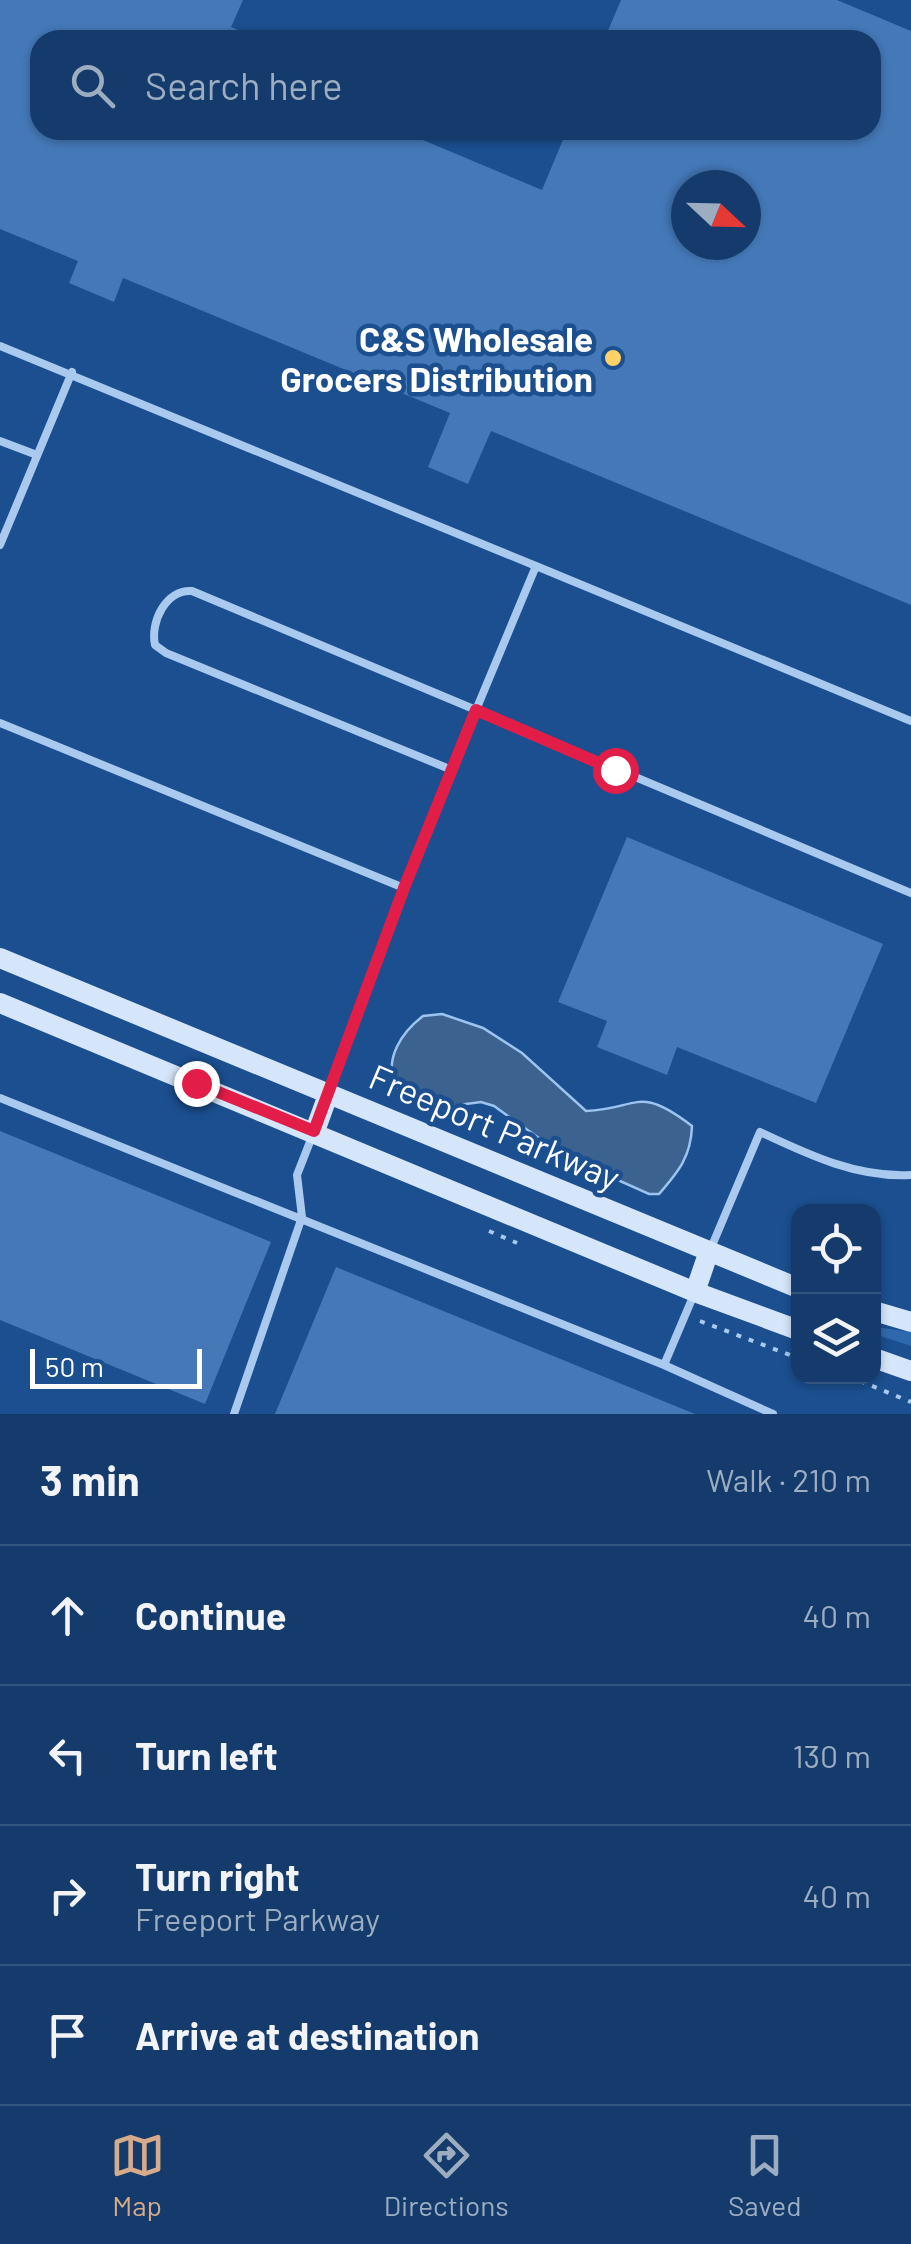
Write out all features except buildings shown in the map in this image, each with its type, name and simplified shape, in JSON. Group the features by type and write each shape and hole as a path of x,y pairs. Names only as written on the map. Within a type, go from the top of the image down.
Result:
{"main road":[{"name":"Freeport Parkway","path":"0,958 791,1285"},
{"path":"0,1003 694,1292 791,1327"},
{"path":"314,1131 329,1092"},
{"path":"694,1292 710,1251"},
{"path":"881,1313 911,1322"},
{"path":"881,1360 911,1371"}],"lane":[{"path":"0,346 72,372 911,721"},
{"path":"0,545 72,372"},
{"path":"0,441 38,456"},
{"path":"329,1092 404,888 536,566"},
{"path":"452,770 166,653 155,645 153,632 168,600 174,593 192,591 911,893"},
{"path":"0,723 404,888"},
{"path":"0,1098 664,1365 773,1414"},
{"path":"234,1414 302,1218 297,1174 314,1131"},
{"path":"710,1251 760,1132 815,1158 880,1177 911,1175"},
{"path":"664,1365 694,1292"}],"path":[{"path":"867,1384 911,1402"}],"shaded area":[{"path":"442,1014 483,1028 522,1053 586,1111 648,1102 674,1113 692,1126 689,1147 678,1171 659,1194 649,1194 564,1156 494,1106 481,1102 443,1107 396,1087 393,1056 402,1038 423,1016"},
{"path":"881,1328 911,1332 911,1346 881,1336"}],"place":[{"name":"C&S Wholesale Grocers Distribution","path":"613,358"}],"route":[{"path":"196,1083 314,1131 404,888 476,710 615,770"}]}
